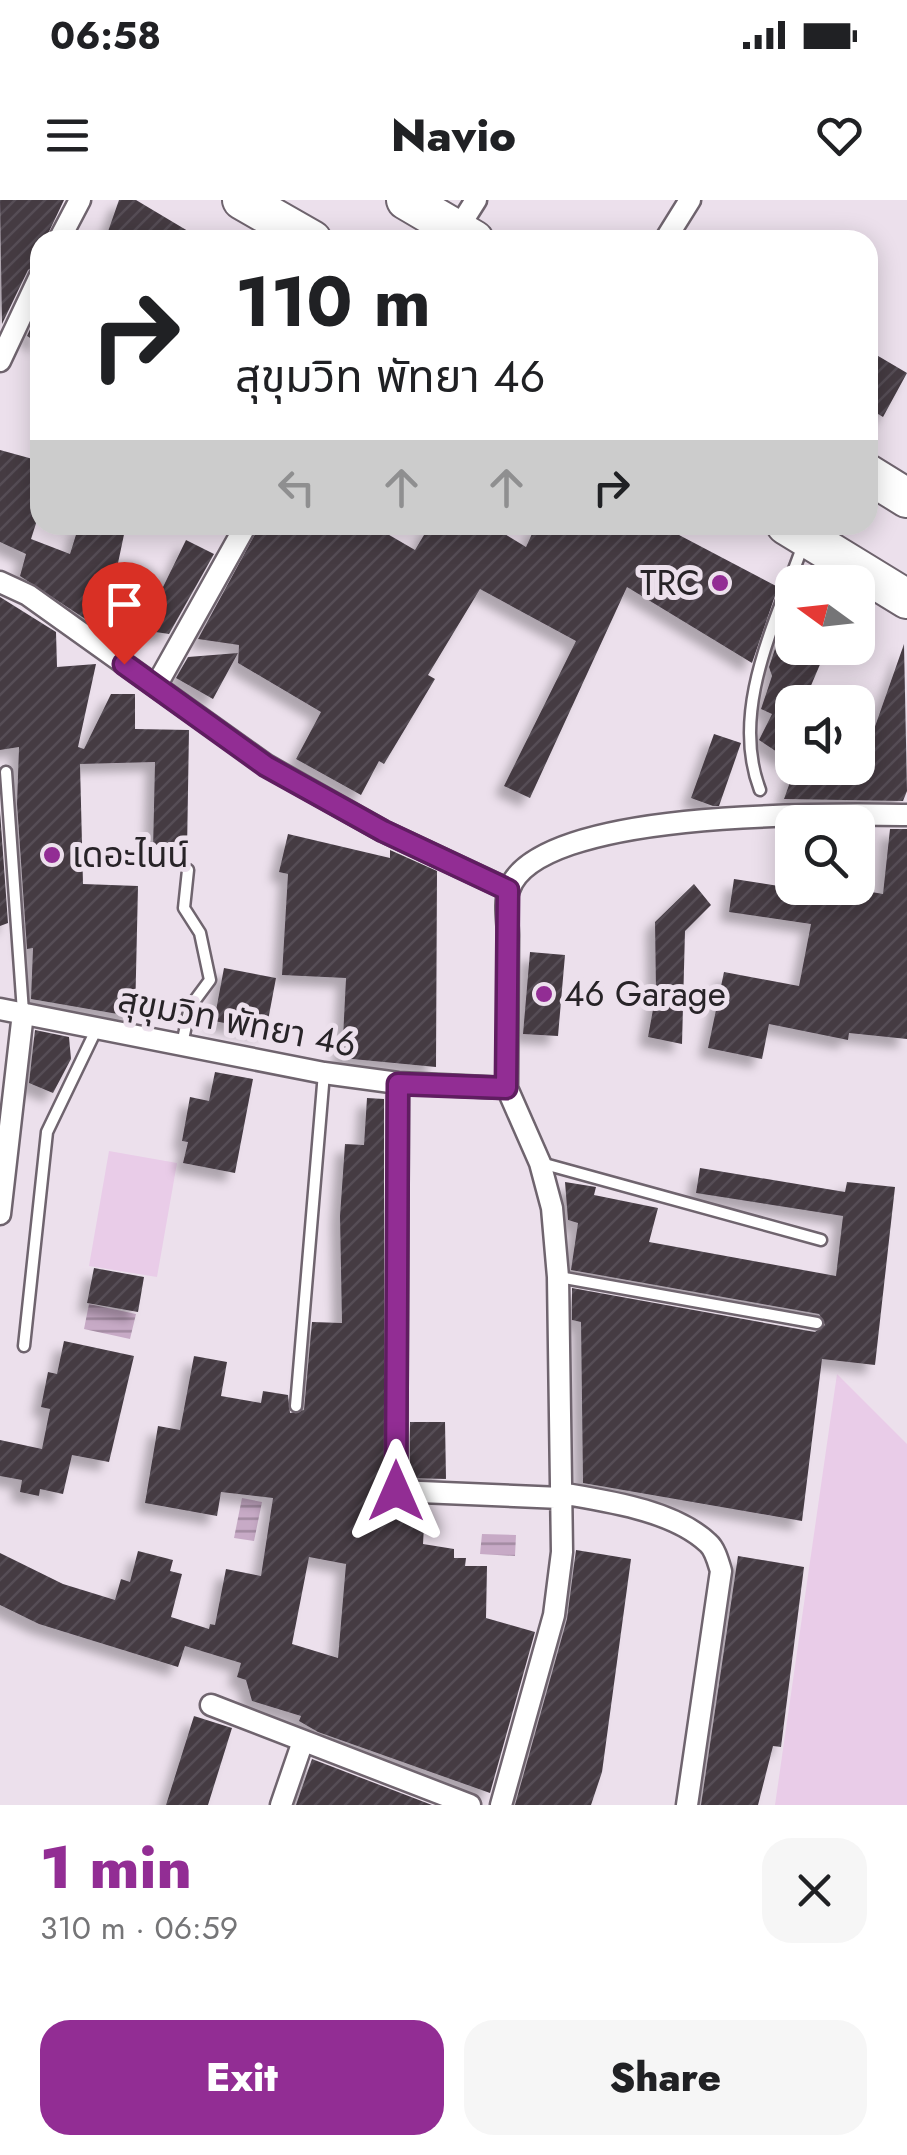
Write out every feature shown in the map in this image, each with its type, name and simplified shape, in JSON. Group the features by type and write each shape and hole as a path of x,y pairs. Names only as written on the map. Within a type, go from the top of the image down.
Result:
{"highway":[{"path":"242,200 294,230"},
{"path":"406,200 469,223"},
{"path":"878,480 907,498"},
{"path":"803,535 907,599"}],"street":[{"path":"64,230 80,200"},
{"path":"671,230 690,200"},
{"path":"0,361 30,297"},
{"path":"156,686 240,535"},
{"path":"0,582 28,596 266,766 383,831 508,890"},
{"path":"501,1805 561,1582 558,1276 552,1208 540,1163 506,1088 508,890 530,864 574,843 660,823 907,815"},
{"name":"สุขุมวิท พัทยา 46","path":"0,1009 324,1073 398,1084 506,1088"},
{"path":"0,1214 23,1013"},
{"path":"398,1084 396,1491 560,1496 689,1528 711,1545 721,1570 687,1805"},
{"path":"211,1705 470,1805"},
{"path":"281,1805 303,1741"}],"lane":[{"path":"760,790 750,764 747,711 795,535"},
{"path":"6,772 23,1013"},
{"path":"182,1044 190,1007 210,980 200,933 184,908 188,870"},
{"path":"24,1346 47,1132 98,1028"},
{"path":"296,1406 324,1073"},
{"path":"540,1163 821,1240"},
{"path":"558,1276 816,1324"}],"shaded area":[{"path":"109,1151 177,1163 157,1277 89,1266"},
{"path":"89,1304 136,1314 130,1339 84,1329"},
{"path":"837,1374 907,1444 907,1805 775,1805"},
{"path":"242,1498 262,1502 254,1541 234,1538"},
{"path":"482,1534 516,1535 515,1556 480,1554"}],"building":[{"path":"0,200 64,200 50,230 30,230 30,269 2,324"},
{"path":"119,200 136,200 186,230 108,230"},
{"path":"878,356 907,373 883,417 878,414"},
{"path":"0,450 30,458 31,539 70,554 76,535 124,535 105,625 90,622 20,576 26,554 0,542"},
{"path":"255,535 389,535 415,550 424,535 506,535 526,547 531,535 679,535 775,585 752,663 627,587 530,798 504,786 576,641 480,589 428,675 435,679 384,764 379,761 361,795 296,759 321,712 238,663 239,645 198,639"},
{"path":"186,540 214,554 169,634 142,630"},
{"path":"0,597 56,632 57,667 96,664 78,747 84,749 111,694 135,694 135,729 189,730 187,851 153,850 155,762 80,764 83,884 138,886 135,1017 31,999 33,948 27,949 17,804 19,747 0,750"},
{"path":"904,644 907,791 903,801 784,799 789,785 875,785 875,726"},
{"path":"775,649 775,665 820,665 811,685 775,685 775,751 759,740 772,714 761,709 772,676 769,667"},
{"path":"238,653 213,699 176,678 188,657"},
{"path":"714,734 741,743 719,806 691,798"},
{"path":"0,811 8,923 0,926"},
{"path":"890,829 907,829 907,1039 849,1033 848,1040 769,1024 762,1059 708,1048 724,972 799,986 811,924 729,912 734,879 775,885 775,905 875,905 875,893 883,894"},
{"path":"288,834 390,858 390,850 437,871 436,1067 342,1058 346,978 282,975 288,874 279,872"},
{"path":"694,884 711,905 685,931 682,1044 648,1037 656,993 655,922"},
{"name":"46 Garage","path":"530,952 565,955 558,1036 523,1034"},
{"path":"224,968 276,978 266,1031 214,1021"},
{"path":"35,1030 69,1037 71,1059 53,1093 29,1083"},
{"path":"215,1072 253,1079 235,1173 183,1163 188,1142 182,1141 190,1097 209,1101"},
{"path":"367,1098 384,1099 384,1497 394,1505 425,1506 423,1544 454,1549 454,1558 466,1558 465,1566 487,1566 486,1618 535,1632 490,1793 318,1732 299,1721 301,1716 252,1701 246,1680 237,1677 241,1663 185,1646 178,1667 39,1624 0,1605 0,1553 63,1584 115,1600 121,1579 130,1582 138,1551 173,1560 170,1571 182,1574 171,1617 209,1629 210,1624 215,1625 226,1569 261,1576 273,1498 221,1492 217,1516 145,1503 158,1426 180,1430 194,1356 227,1362 221,1396 261,1403 263,1391 288,1395 290,1413 304,1410 312,1322 342,1323 340,1216 345,1144 364,1145","holes":["309,1557 346,1564 338,1658 292,1644"]},
{"path":"700,1168 845,1192 847,1182 895,1187 875,1365 822,1359 802,1521 583,1483 581,1322 572,1320 572,1288 815,1332 825,1325 819,1314 571,1270 578,1223 568,1220 565,1182 596,1187 594,1195 658,1208 649,1242 836,1276 843,1216 696,1193"},
{"path":"94,1268 144,1277 138,1312 87,1303"},
{"path":"64,1341 134,1356 109,1462 72,1455 63,1494 40,1489 39,1496 20,1492 22,1480 0,1476 0,1440 42,1449 50,1409 41,1407 48,1372 57,1374"},
{"path":"410,1422 445,1422 446,1479 410,1478"},
{"path":"576,1550 631,1559 602,1772 591,1805 515,1805 567,1619"},
{"path":"738,1556 804,1567 781,1747 773,1746 758,1805 701,1805"},
{"path":"194,1716 232,1728 208,1805 166,1805"},
{"path":"312,1759 432,1805 296,1805"}],"place":[{"name":"TRC","path":"720,583"},
{"name":"เดอะไนน์","path":"52,855"},
{"name":"46 Garage","path":"544,994"}],"route":[{"path":"124,664 266,766 383,831 508,890 506,1088 398,1084 396,1491"}]}
